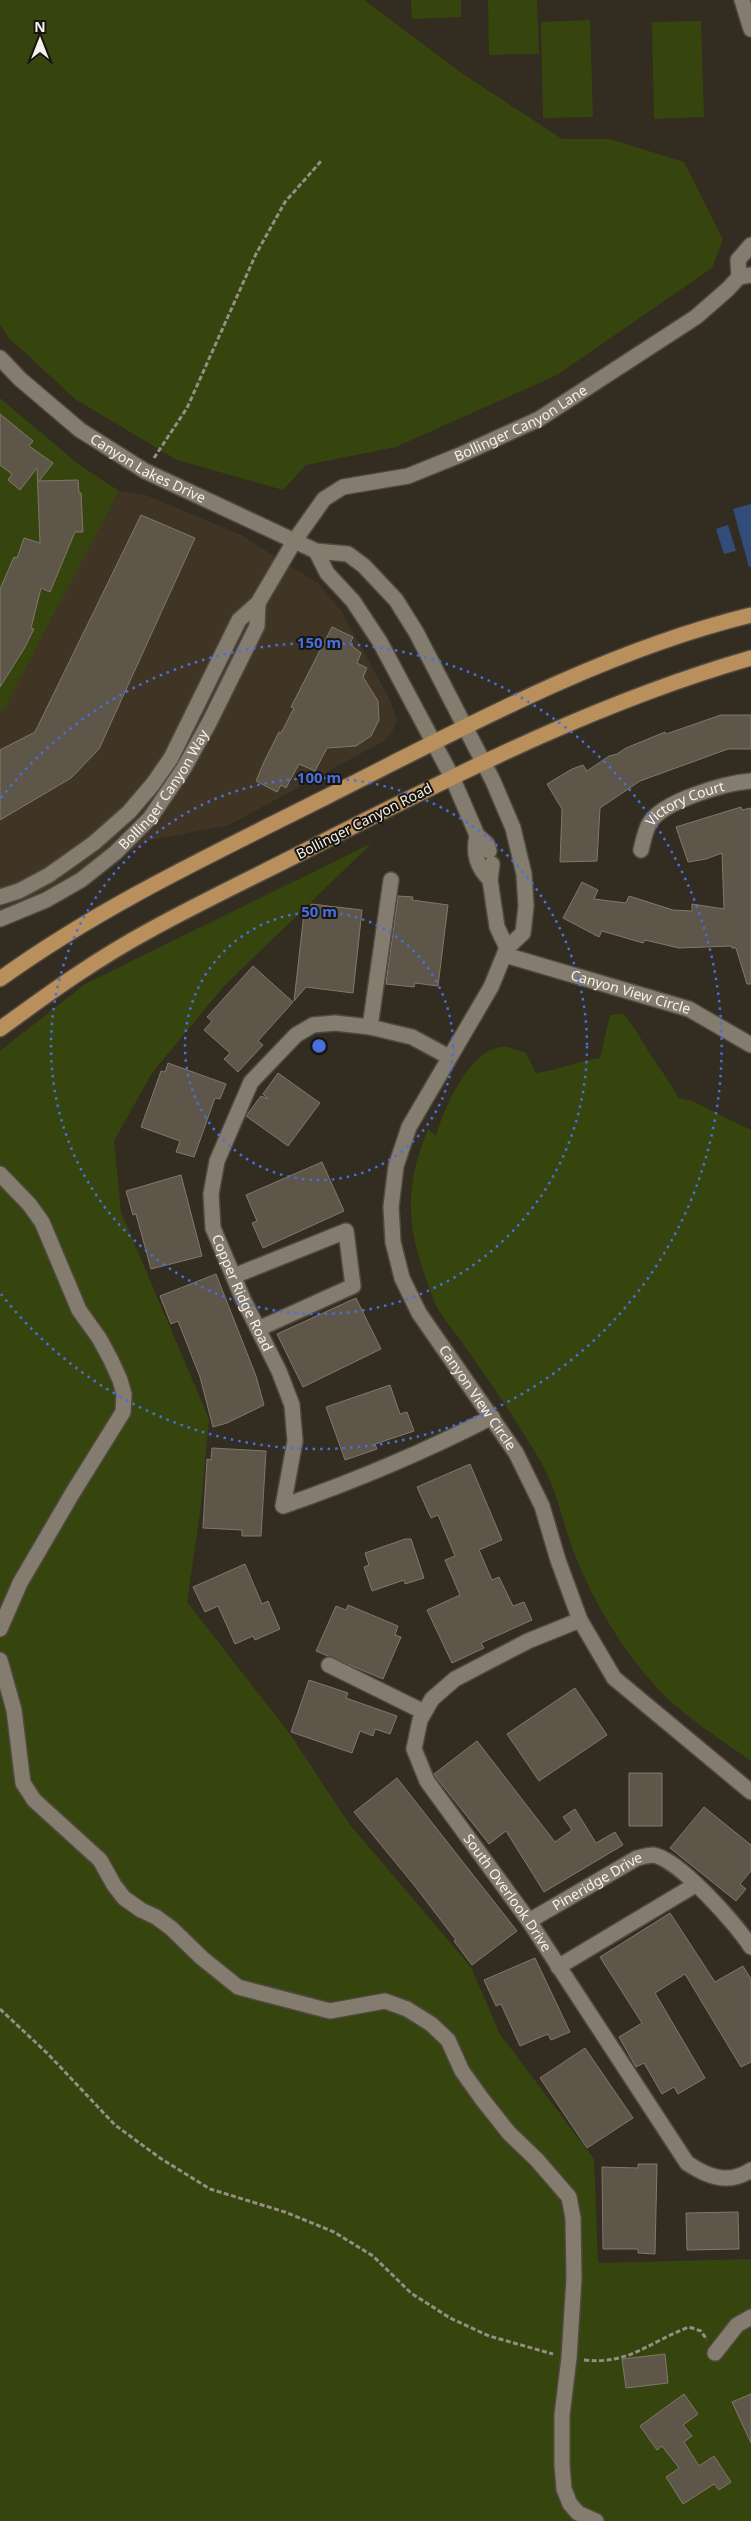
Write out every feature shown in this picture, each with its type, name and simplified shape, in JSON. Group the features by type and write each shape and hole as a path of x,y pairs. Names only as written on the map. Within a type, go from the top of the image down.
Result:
{"main road":[{"path":"0,979 42,949 130,898 434,743 542,692 638,651 751,615"},
{"name":"Bollinger Canyon Road","path":"0,1029 65,981 150,930 483,761 650,690 751,658"}],"street":[{"path":"742,0 751,29"},
{"name":"Bollinger Canyon Lane","path":"295,540 316,507 330,495 344,487 408,476 539,419 696,317 745,276 738,260 751,245"},
{"name":"Canyon Lakes Drive","path":"0,358 20,379 80,430 145,471 316,551 348,554 364,566 396,600 416,632 483,761"},
{"name":"Bollinger Canyon Way","path":"0,897 19,891 49,875 94,843 129,812 171,758 239,620 258,603 295,540"},
{"path":"316,551 327,573 353,601 380,642 452,777 477,835 487,844 497,927 506,951"},
{"name":"Bollinger Canyon Way","path":"0,919 46,900 81,880 114,853 150,818 184,768 210,721 257,626 258,603"},
{"name":"Canyon View Circle","path":"483,761 513,828 524,874 526,906 523,933 506,951 491,987 409,1127 396,1166 390,1207 393,1242 402,1278 419,1313 516,1453 542,1506 558,1560 580,1620 614,1678 751,1792"},
{"name":"Victory Court","path":"640,850 649,823 660,810 699,794 751,781"},
{"path":"477,835 474,849 479,869 490,880"},
{"path":"370,1027 390,880"},
{"name":"Canyon View Circle","path":"506,951 690,1009 751,1045"},
{"name":"Copper Ridge Road","path":"449,1057 412,1038 370,1027 335,1023 312,1025 296,1035 251,1082 217,1161 211,1194 213,1228 279,1371 292,1405 295,1442 283,1506 357,1480 435,1446 492,1417"},
{"path":"0,1174 29,1204 42,1222 79,1310 112,1360 124,1394 123,1412 20,1583 0,1629"},
{"path":"234,1276 346,1231 353,1286 258,1328"},
{"name":"South Overlook Drive","path":"580,1620 528,1641 455,1680 432,1699 424,1712 420,1720 414,1750 427,1781 529,1921 687,2163 704,2175 726,2180 751,2170"},
{"path":"0,1660 14,1710 23,1783 34,1800 100,1860 114,1885 124,1898 171,1928 202,1958 238,1987 330,2011 385,2001 407,2009 431,2024 448,2040 462,2071 509,2133 569,2197 573,2218 574,2250 569,2358 561,2437 564,2489 570,2504 578,2513 596,2521"},
{"path":"329,1666 424,1712"},
{"name":"Pineridge Drive","path":"529,1921 637,1858 653,1855 667,1861 712,1899 742,1932 751,1947"},
{"path":"558,1967 695,1885"},
{"path":"715,2353 737,2325 751,2317"}],"path":[{"path":"145,471 187,408 256,254 285,202 322,160"},
{"path":"0,2009 48,2054 115,2126 160,2158 210,2189 285,2212 334,2232 373,2256 411,2293 450,2318 489,2336 569,2358 600,2361 624,2358 689,2327 701,2331 715,2353"}],"shaded area":[{"path":"119,491 146,495 241,535 319,584 342,612 389,698 397,720 393,730 384,741 229,825 146,841 51,906 0,923 0,711 4,708"}],"green space":[{"path":"0,0 364,0 460,72 562,139 610,139 684,162 723,240 712,268 557,375 396,447 306,465 283,490 177,460 75,399 8,337 0,324"},
{"path":"411,0 461,0 461,17 412,19"},
{"path":"488,0 537,0 539,54 489,55"},
{"path":"590,20 593,117 543,118 541,22"},
{"path":"701,21 704,117 654,119 652,22"},
{"path":"0,398 78,464 119,491 4,709 0,711"},
{"path":"372,843 224,986 152,1073 114,1141 121,1212 209,1419 201,1505 187,1602 290,1734 350,1825 471,1967 500,2034 594,2159 598,2263 751,2259 751,2521 0,2521 0,1051 85,984"},
{"path":"623,1014 678,1098 692,1101 751,1130 751,1761 667,1698 644,1673 621,1642 601,1610 577,1560 548,1475 502,1400 439,1310 432,1297 419,1259 415,1240 411,1204 412,1186 420,1149 428,1129 436,1136 445,1110 469,1068 480,1057 491,1050 503,1047 526,1053 536,1073 600,1058 610,1015"}],"water":[{"path":"751,504 751,567 749,567 733,509"},
{"path":"728,525 736,551 724,554 716,529"}],"building":[{"path":"0,414 33,441 29,446 53,463 39,481 78,480 79,493 81,493 83,532 75,532 50,592 41,588 31,628 34,629 0,687 0,589 14,557 17,558 24,538 40,543 37,468 20,490 8,480 12,474 0,465"},
{"path":"141,515 195,538 99,749 71,778 0,820 0,750 35,732"},
{"path":"332,627 353,637 350,644 361,653 357,663 367,668 363,677 378,701 379,720 371,736 356,746 327,748 315,771 299,764 286,788 281,785 277,792 256,781 279,732 281,733 294,708 291,707"},
{"path":"721,715 751,715 751,749 728,749 640,781 600,808 597,861 560,862 562,809 547,784 572,769 583,765 587,771 609,756 665,732 666,734"},
{"path":"741,807 742,810 751,808 751,984 747,984 736,948 731,946 679,948 645,940 643,943 602,931 599,937 563,918 582,882 598,890 594,899 626,903 629,896 673,910 692,911 692,904 724,909 722,853 706,859 688,862 676,827"},
{"path":"398,896 413,897 412,900 448,905 438,986 415,983 414,987 386,984"},
{"path":"311,904 362,910 353,993 306,987 294,1001 304,913 310,914"},
{"path":"253,966 293,1002 258,1041 263,1045 238,1072 224,1059 230,1053 204,1030 212,1021 207,1017"},
{"path":"168,1063 226,1084 220,1099 215,1098 194,1157 176,1152 180,1141 141,1127 161,1071 165,1072"},
{"path":"278,1073 320,1103 288,1146 246,1116 261,1096 268,1099 263,1094"},
{"path":"322,1162 344,1211 263,1248 252,1223 257,1221 246,1195"},
{"path":"181,1175 202,1256 151,1269 136,1214 133,1215 126,1191"},
{"path":"216,1274 256,1376 264,1405 227,1423 213,1427 200,1377 178,1321 171,1324 160,1296"},
{"path":"356,1298 381,1349 303,1387 277,1334"},
{"path":"390,1385 400,1414 407,1412 414,1431 375,1444 377,1449 345,1460 326,1407"},
{"path":"212,1448 266,1451 261,1536 242,1536 242,1530 203,1528 207,1459 211,1460"},
{"path":"470,1464 502,1540 479,1550 492,1580 499,1577 513,1606 524,1602 532,1620 481,1643 484,1648 452,1663 427,1610 460,1595 445,1560 455,1556 438,1515 431,1518 417,1487"},
{"path":"405,1539 411,1539 424,1578 405,1584 404,1580 372,1591 364,1567 369,1565 365,1553"},
{"path":"245,1564 262,1604 268,1601 280,1629 255,1640 253,1636 235,1644 218,1606 205,1612 193,1587"},
{"path":"348,1605 398,1626 395,1635 401,1637 383,1679 316,1651 336,1606 346,1610"},
{"path":"309,1680 348,1693 346,1698 397,1716 390,1734 375,1729 373,1736 360,1731 352,1753 291,1732"},
{"path":"575,1688 607,1735 539,1781 507,1734"},
{"path":"477,1741 555,1842 572,1830 563,1817 575,1809 596,1843 615,1832 623,1845 544,1892 506,1831 489,1844 434,1774"},
{"path":"629,1773 662,1773 662,1826 629,1826"},
{"path":"397,1778 517,1931 472,1965 454,1941 456,1940 414,1885 354,1812"},
{"path":"704,1807 751,1845 751,1871 740,1884 746,1889 736,1901 670,1848"},
{"path":"670,1913 715,1982 743,1966 751,1979 751,2062 741,2067 685,1974 655,1993 705,2078 678,2094 674,2087 662,2094 644,2063 636,2067 619,2037 642,2023 600,1957"},
{"path":"535,1958 570,2032 551,2040 548,2034 520,2046 501,2004 496,2006 484,1980"},
{"path":"585,2048 633,2118 587,2148 540,2078"},
{"path":"638,2164 657,2164 655,2254 638,2253 638,2249 603,2249 602,2167 638,2168"},
{"path":"738,2212 739,2249 687,2250 686,2213"},
{"path":"665,2354 668,2383 626,2388 622,2359"},
{"path":"684,2394 698,2414 683,2425 692,2436 684,2442 699,2466 714,2456 731,2482 719,2490 714,2484 683,2504 666,2477 679,2468 662,2446 657,2450 640,2426"},
{"path":"751,2394 751,2443 732,2402"}]}
